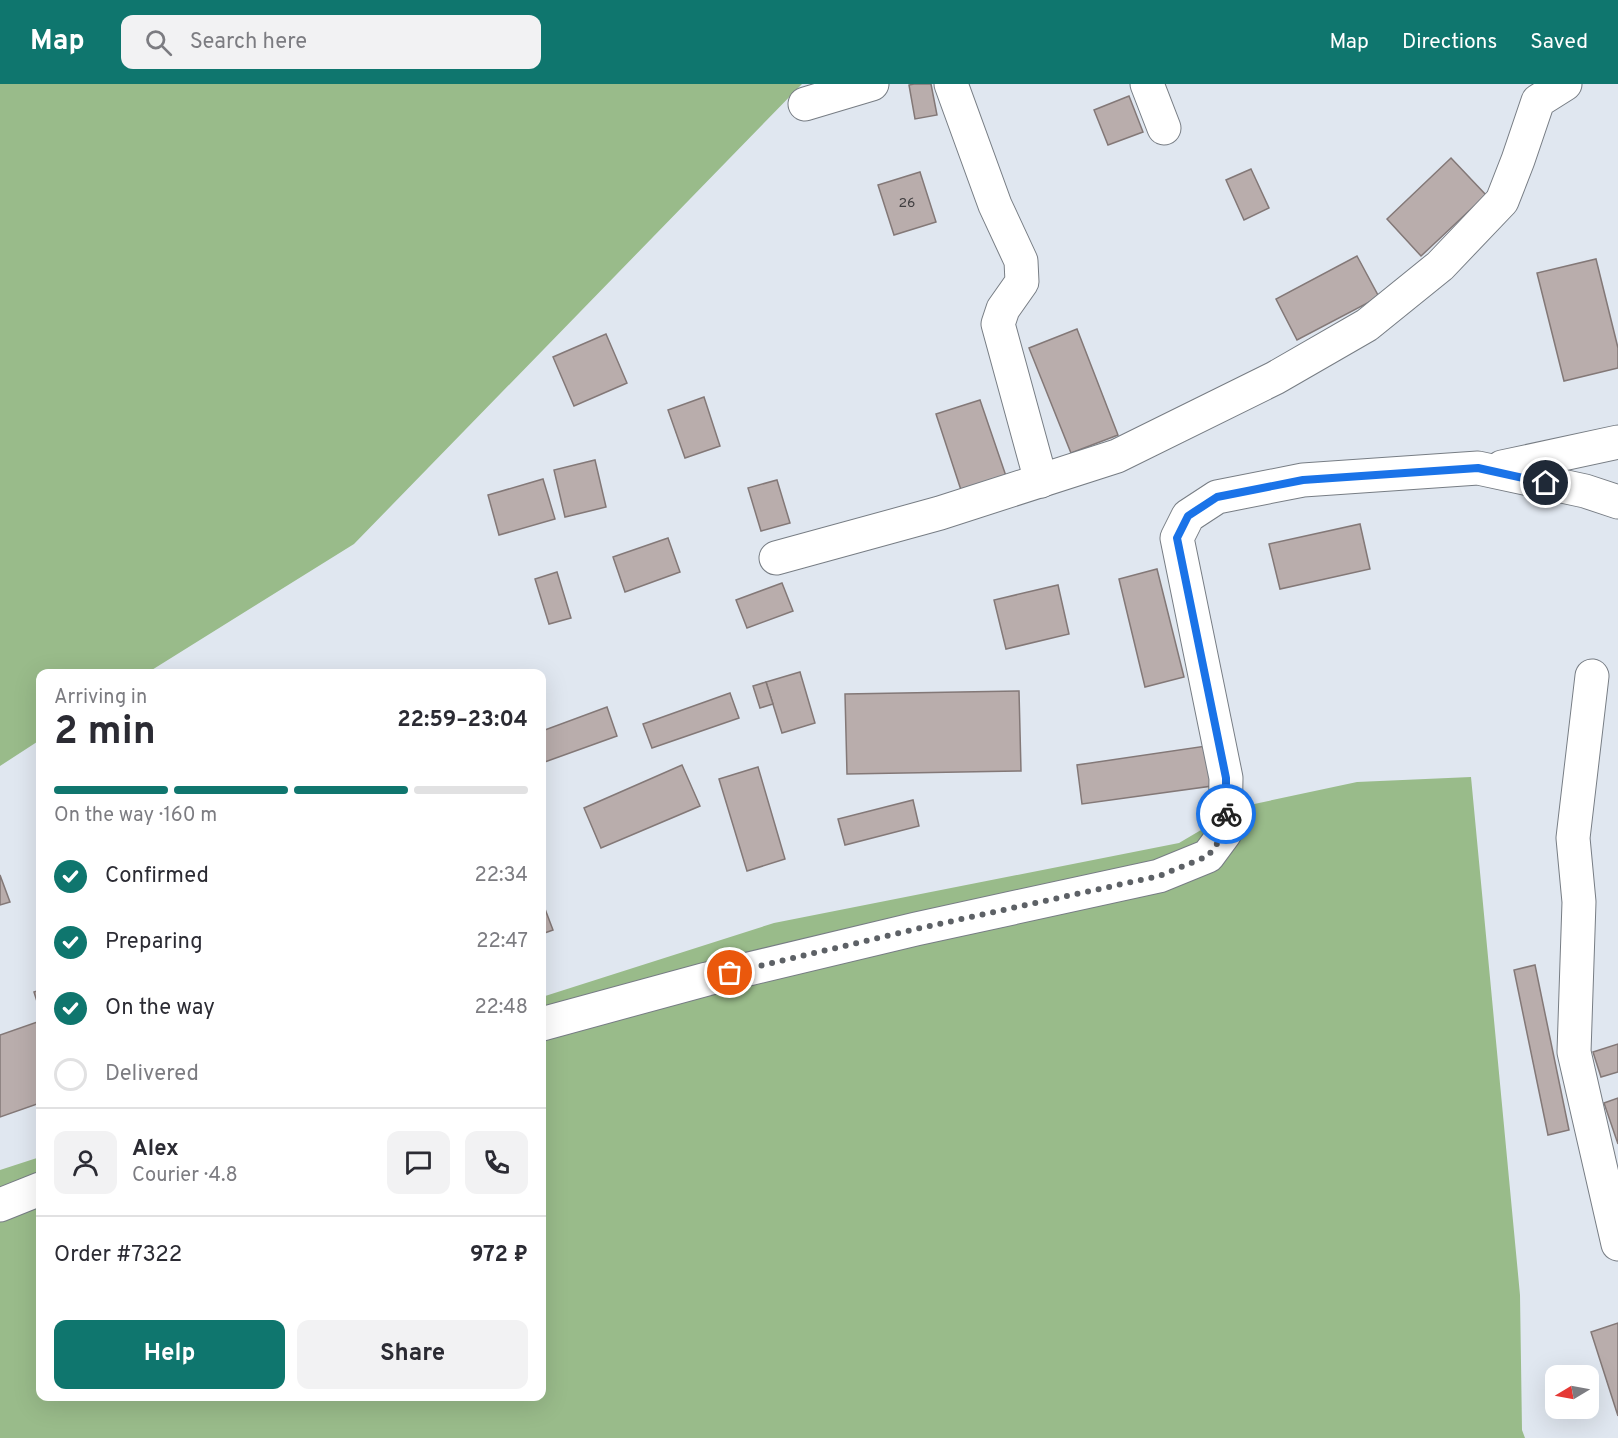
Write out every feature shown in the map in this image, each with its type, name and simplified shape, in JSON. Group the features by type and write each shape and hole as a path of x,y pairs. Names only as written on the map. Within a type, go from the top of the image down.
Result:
{"street":[{"path":"805,104 872,84"},
{"path":"951,84 995,205 1021,261 1022,282 1003,309 998,324 1041,481"},
{"path":"1148,84 1164,128"},
{"path":"776,558 940,513 1117,456 1275,378 1367,325 1440,266 1502,201 1538,101 1565,84"},
{"path":"1488,470 1618,442"},
{"path":"546,1023 707,979 916,929 1159,876 1208,856 1225,833 1226,778 1177,538 1188,516 1217,497 1303,480 1478,468 1585,491 1618,502"},
{"path":"1592,676 1573,838 1579,902 1574,1052 1618,1244"},
{"path":"0,1205 36,1191"}],"green space":[{"path":"0,84 802,84 354,544 153,669 36,669 36,743 0,766"},
{"path":"1471,777 1520,1295 1522,1430 1525,1438 0,1438 0,1170 36,1158 36,1401 546,1401 546,996 774,923 1179,843 1240,807 1357,782"}],"building":[{"path":"931,84 937,115 915,119 909,85"},
{"path":"1129,96 1143,132 1108,145 1094,110"},
{"path":"1451,158 1486,195 1421,256 1387,219"},
{"path":"1251,169 1269,208 1244,220 1226,180"},
{"path":"920,172 936,222 894,235 878,185"},
{"path":"1357,256 1379,297 1297,340 1276,299"},
{"path":"1596,259 1618,348 1618,368 1564,381 1537,273"},
{"path":"1077,329 1118,435 1071,453 1029,348"},
{"path":"606,334 627,383 574,406 553,357"},
{"path":"704,397 720,446 685,458 668,410"},
{"path":"980,400 1007,479 962,493 936,414"},
{"path":"595,460 606,507 565,517 554,470"},
{"path":"543,479 555,519 499,535 488,495"},
{"path":"777,480 790,523 761,531 748,488"},
{"path":"1360,524 1370,569 1280,589 1269,544"},
{"path":"668,538 680,572 625,592 613,557"},
{"path":"1157,569 1184,677 1145,687 1119,579"},
{"path":"557,572 571,618 549,624 535,579"},
{"path":"782,583 793,611 747,628 736,600"},
{"path":"1058,585 1069,634 1006,649 994,600"},
{"path":"800,672 815,723 782,733 766,682"},
{"path":"766,682 773,704 760,708 753,686"},
{"path":"1019,691 1021,771 847,774 845,694"},
{"path":"730,693 739,718 652,748 643,724"},
{"path":"607,707 617,736 546,762 546,730"},
{"path":"1206,746 1212,786 1082,804 1077,765"},
{"path":"682,765 700,806 601,848 584,808"},
{"path":"758,767 785,859 747,871 719,779"},
{"path":"913,800 919,826 845,845 838,819"},
{"path":"0,875 10,902 0,905"},
{"path":"546,912 553,930 546,933"},
{"path":"1535,965 1569,1130 1548,1135 1514,970"},
{"path":"36,1022 36,1104 0,1117 0,1035"},
{"path":"1618,1044 1618,1072 1601,1077 1593,1052"},
{"path":"1618,1098 1618,1144 1604,1103"},
{"path":"1618,1323 1618,1416 1591,1332"}],"way so far":[{"path":"730,973 916,929 1159,876 1208,856 1225,833 1226,814"}],"route":[{"path":"1226,814 1226,778 1177,538 1188,516 1217,497 1303,480 1478,468 1546,483"}]}
